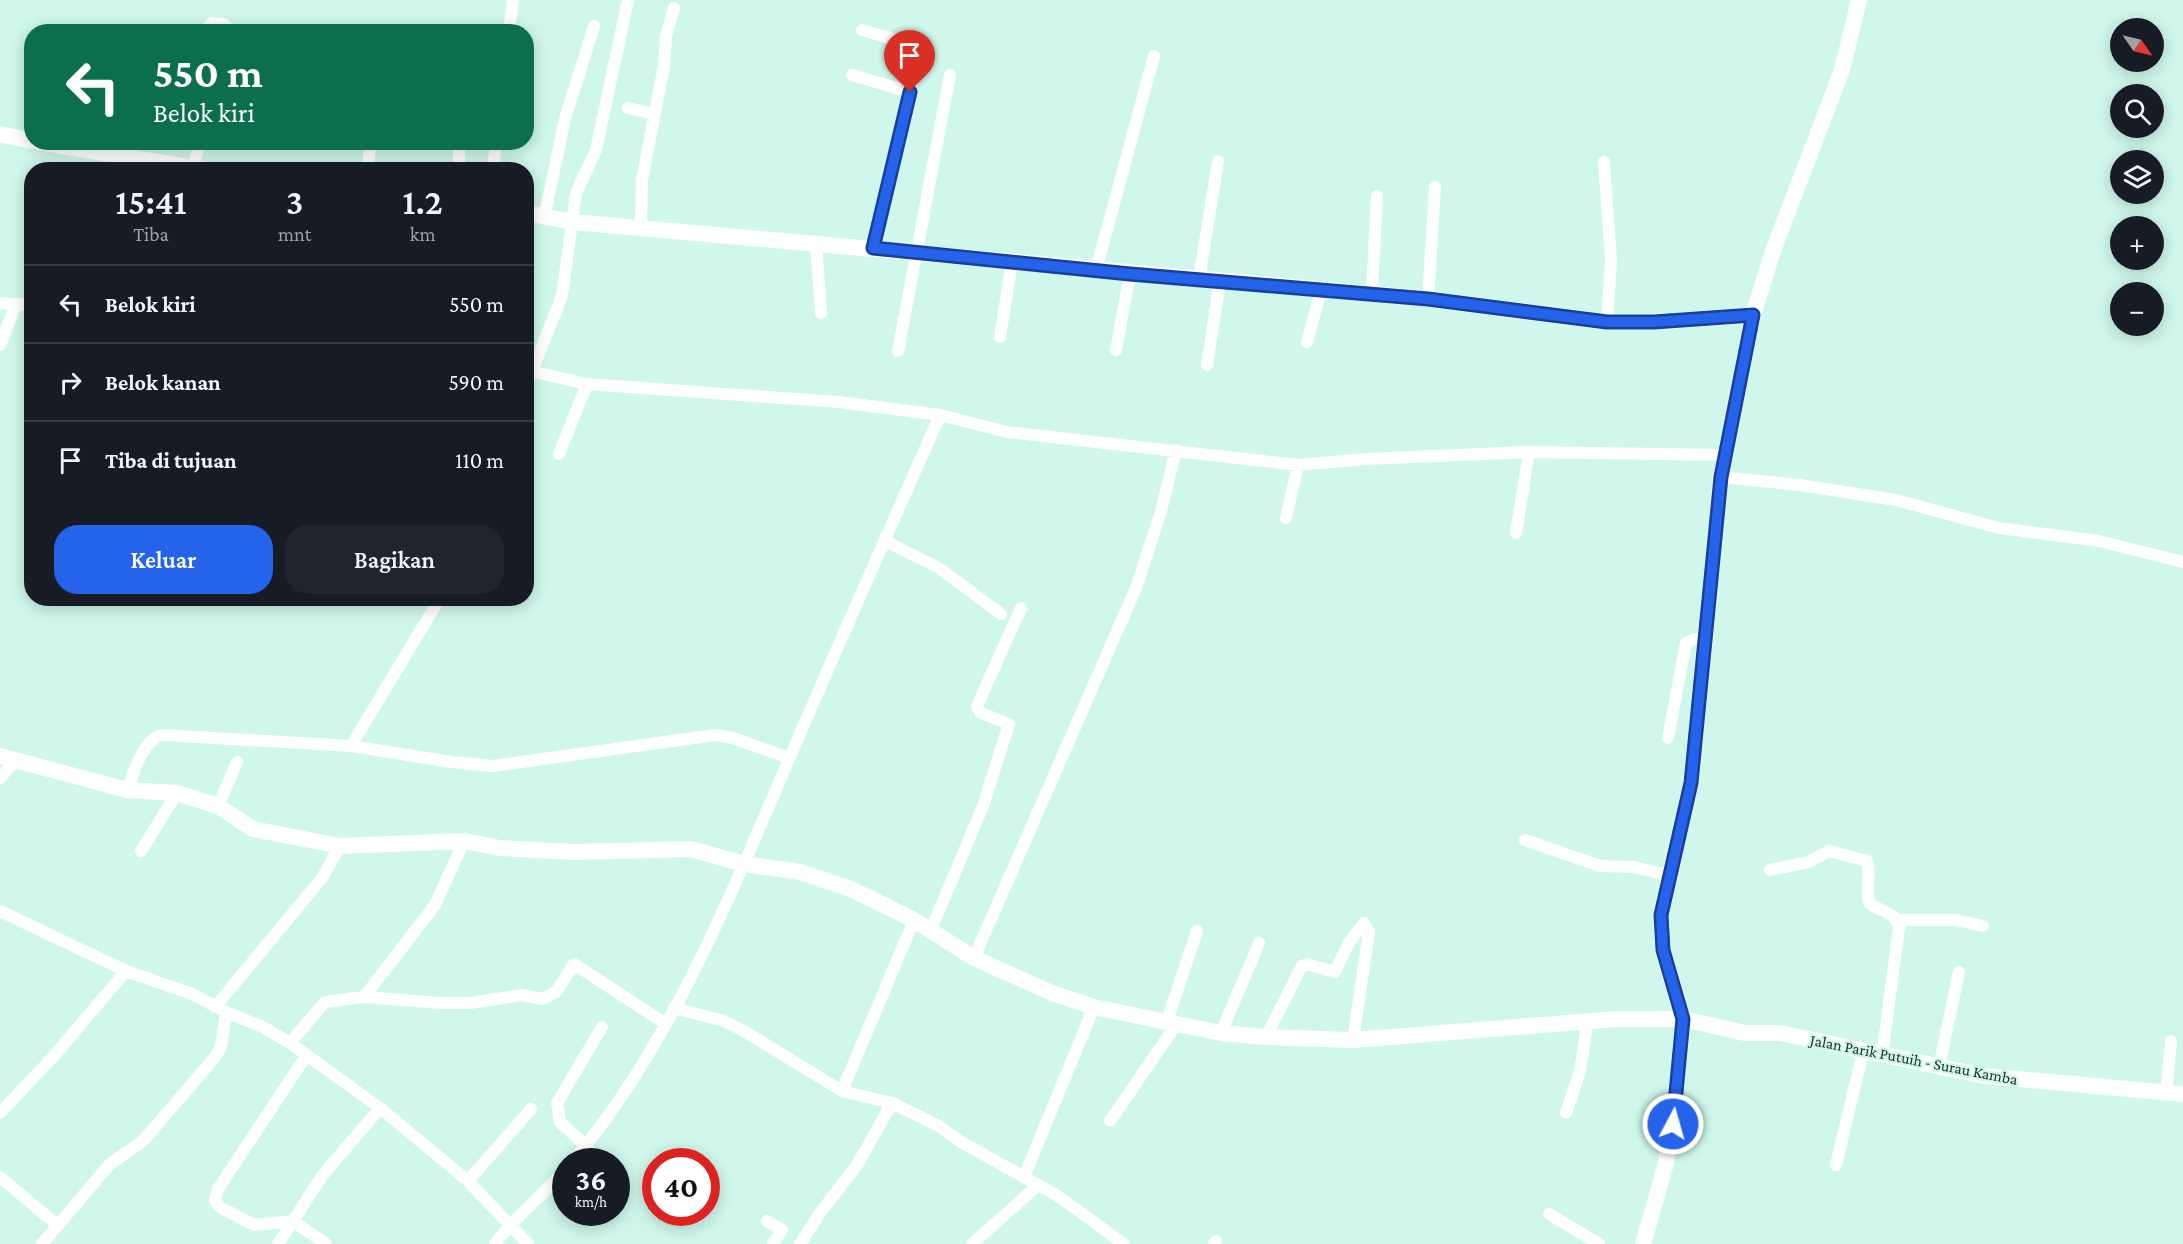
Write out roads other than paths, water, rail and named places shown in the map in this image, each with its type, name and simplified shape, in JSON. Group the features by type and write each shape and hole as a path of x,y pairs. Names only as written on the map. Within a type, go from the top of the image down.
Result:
{"street":[{"path":"510,24 513,0"},
{"path":"534,360 562,296 576,193 596,150 628,0"},
{"path":"1643,1244 1665,1167 1673,1124 1683,1019 1674,995 1660,932 1661,915 1691,783 1721,477 1753,315 1773,251 1842,70 1859,0"},
{"path":"641,227 642,180 664,66 666,36 674,8"},
{"path":"544,218 572,93 594,26"},
{"path":"862,30 916,46 920,50 873,248"},
{"path":"1096,270 1154,56"},
{"path":"852,75 910,92"},
{"path":"898,351 950,75"},
{"path":"628,108 655,114"},
{"path":"0,134 24,139"},
{"path":"112,150 153,162"},
{"path":"1199,279 1218,161"},
{"path":"1604,162 1611,260 1607,322"},
{"path":"1428,299 1435,187"},
{"path":"1372,294 1377,196"},
{"path":"534,215 573,222 816,242 1130,274 1428,299 1607,322 1654,322 1753,315"},
{"path":"816,242 821,313"},
{"path":"1000,337 1012,262"},
{"path":"1116,350 1130,274"},
{"path":"1207,365 1221,281"},
{"path":"1307,342 1321,290"},
{"path":"0,303 24,304"},
{"path":"0,345 16,304"},
{"path":"534,372 587,384 839,402 940,415 1007,432 1298,465 1365,459 1529,452 1726,455"},
{"path":"560,454 587,384"},
{"path":"602,1027 557,1103 560,1122 586,1146 635,1078 666,1024 744,864 940,415"},
{"path":"974,958 1136,588 1176,450"},
{"path":"1516,533 1529,452"},
{"path":"1286,518 1298,465"},
{"path":"1721,477 1800,485 1896,500 1999,528 2099,541 2183,562"},
{"path":"885,541 939,568 1001,614"},
{"path":"351,746 435,606"},
{"path":"931,930 983,806 1009,724 981,712 977,706 1021,608"},
{"path":"1668,738 1686,644 1694,639 1704,639"},
{"path":"127,790 148,744 155,736 351,746 451,762 493,766 715,735 734,738 789,758"},
{"path":"0,778 8,758"},
{"name":"Jalan Parik Putuih - Surau Kamba","path":"8,758 127,790 177,794 218,806 253,829 340,846 464,841 500,848 575,852 691,849 744,864 800,872 851,889 914,920 974,958 1052,993 1094,1007 1221,1033 1353,1040 1461,1033 1588,1019 1683,1019 1745,1033 1780,1033 1939,1067 2038,1082 2175,1094"},
{"path":"218,806 237,762"},
{"path":"141,851 177,794"},
{"path":"1525,840 1600,866 1634,867 1670,876"},
{"path":"364,997 435,905 464,841"},
{"path":"42,1244 110,1164 143,1141 216,1056 220,1047 220,1009 322,878 340,846"},
{"path":"1770,870 1809,862 1829,851 1867,861 1871,870 1868,898 1870,904 1891,913 1897,920 1899,928 1882,1056"},
{"path":"0,911 126,971 192,993 220,1009 263,1027 290,1043 381,1108 468,1181 528,1244"},
{"path":"842,1091 914,920"},
{"path":"1897,920 1956,920 1983,926"},
{"path":"1266,1037 1302,966 1307,964 1335,972 1348,944 1364,923 1369,932 1353,1040"},
{"path":"1110,1121 1171,1024 1197,931"},
{"path":"1221,1033 1259,943"},
{"path":"290,1043 325,1002 364,997 460,1004 522,995 547,998 556,992 574,964 666,1024"},
{"path":"0,1113 126,971"},
{"path":"1939,1067 1959,972"},
{"path":"1024,1177 1094,1007"},
{"path":"674,1008 723,1021 744,1031 842,1091 892,1103 939,1126 961,1142 1058,1196 1124,1244"},
{"path":"1566,1113 1580,1071 1588,1019"},
{"path":"2171,1041 2175,1094"},
{"path":"1836,1165 1863,1052"},
{"path":"306,1056 218,1189 215,1201 220,1207 254,1225 293,1221 326,1244"},
{"path":"800,1244 820,1213 857,1165 892,1103"},
{"path":"278,1244 322,1176 381,1108"},
{"path":"468,1181 531,1109"},
{"path":"0,1177 57,1225"},
{"path":"495,1244 510,1224 552,1185"},
{"path":"972,1244 1037,1186"},
{"path":"1549,1214 1599,1244"},
{"path":"767,1221 782,1230 773,1244"}]}
